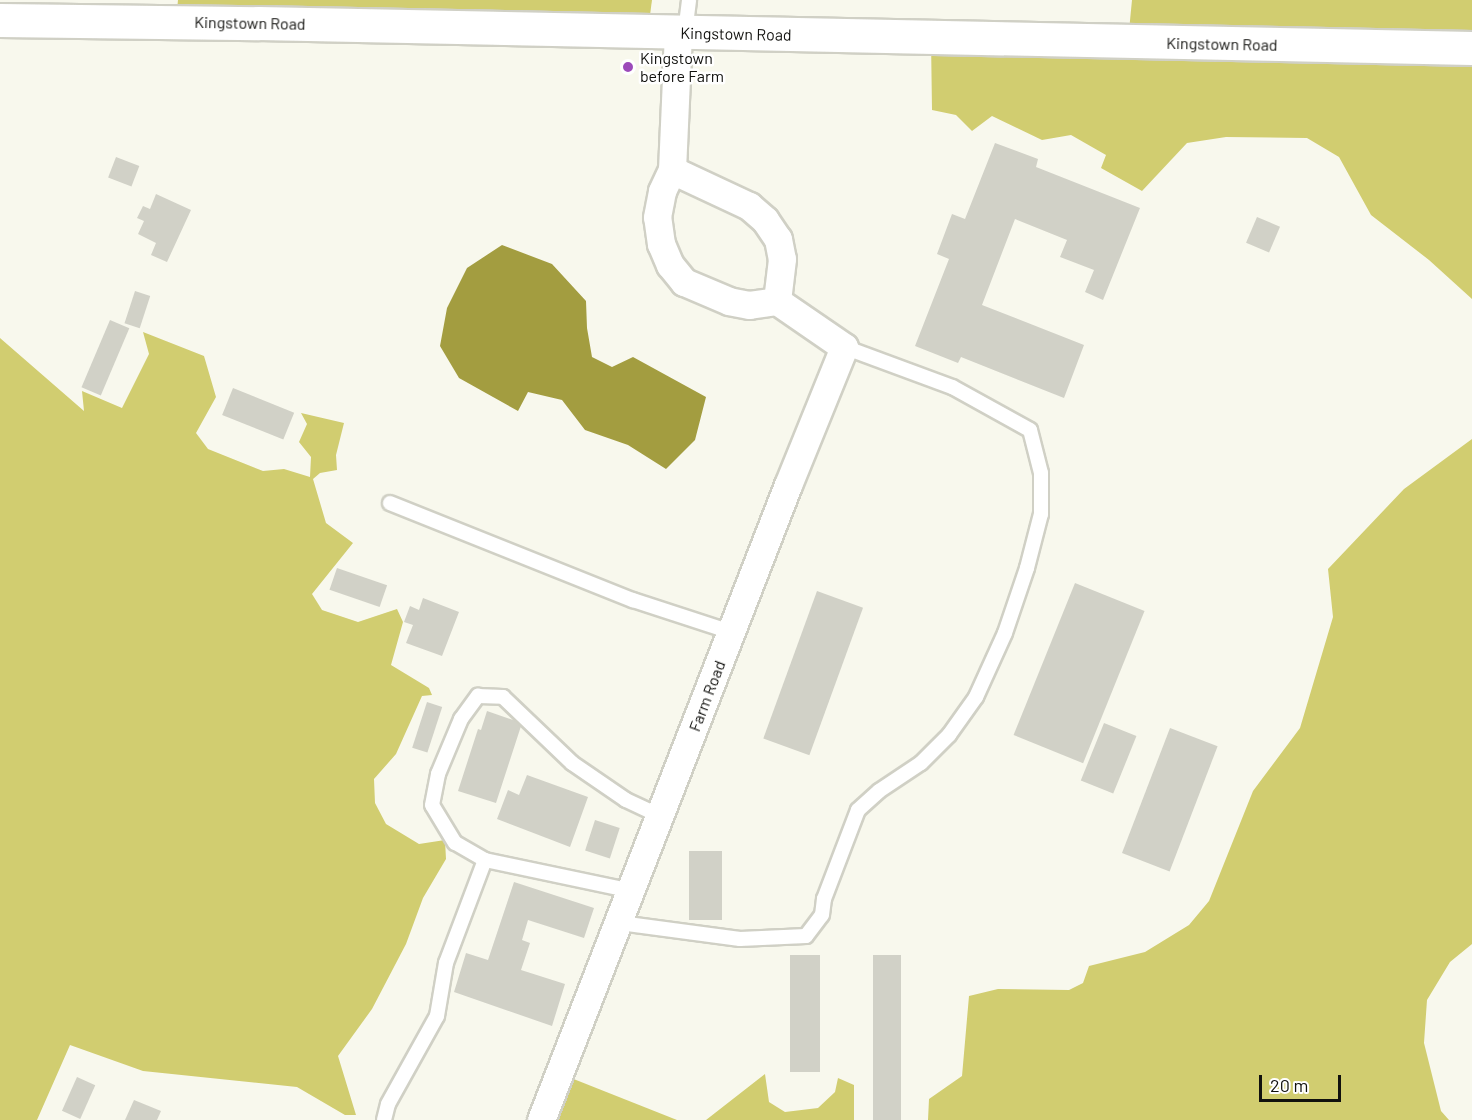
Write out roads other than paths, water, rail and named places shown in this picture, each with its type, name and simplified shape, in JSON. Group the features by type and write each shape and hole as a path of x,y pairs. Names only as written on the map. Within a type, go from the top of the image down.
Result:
{"main road":[{"name":"Kingstown Road","path":"0,20 258,23 1472,48"}],"street":[{"path":"681,33 672,170 662,191 657,217 662,244 670,265 684,282 729,302 749,305 777,301 844,347"},
{"path":"672,170 749,206 765,220 778,239 782,259 777,301"},
{"name":"Farm Road","path":"541,1120 844,347"}],"lane":[{"path":"681,33 688,0"},
{"path":"620,922 740,939 806,936 822,915 832,878 858,810 879,791 921,763 949,735 976,697 1005,633 1027,568 1041,514 1041,473 1030,430 952,387 844,347"},
{"path":"390,502 633,600 731,632"},
{"path":"632,891 485,860 455,843 432,805 438,774 461,719 478,696 503,697 572,763 626,800 661,816"},
{"path":"384,1120 388,1104 437,1016 446,963 485,860"}],"place":[{"name":"Kingstown before Farm","path":"628,67"}]}
